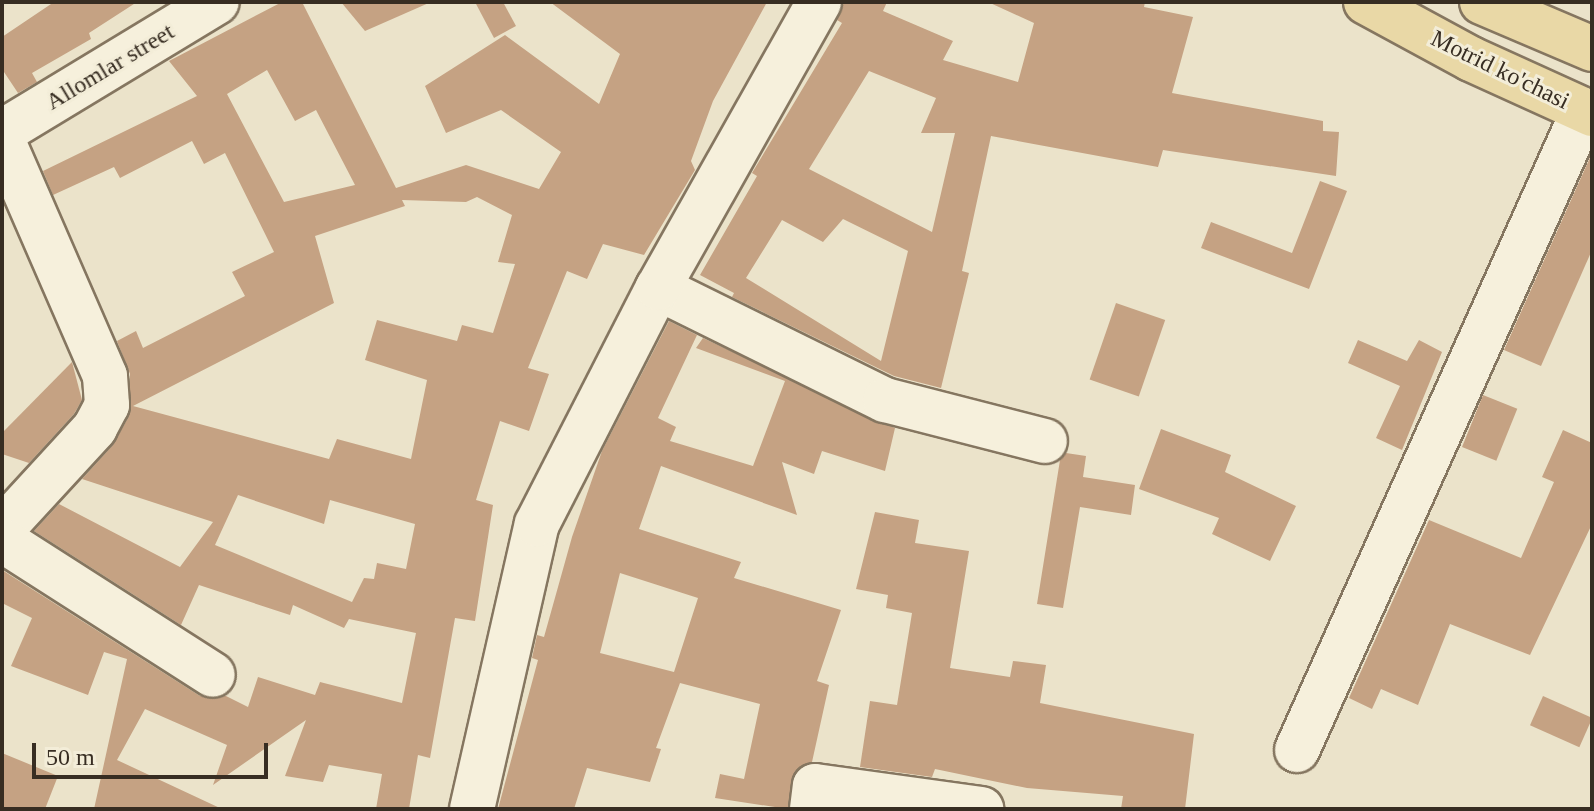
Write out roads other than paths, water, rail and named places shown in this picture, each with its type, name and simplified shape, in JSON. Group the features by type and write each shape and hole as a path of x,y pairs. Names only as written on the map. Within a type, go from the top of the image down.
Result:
{"main road":[{"name":"Motrid ko'chasi","path":"1366,2 1471,59 1588,112"},
{"path":"1482,2 1592,49"}],"street":[{"name":"Allomlar street","path":"2,132 217,2"},
{"path":"472,809 537,524 658,288 819,2"},
{"path":"1297,750 1588,112"},
{"path":"2,139 105,376 107,405 95,428 2,529"},
{"path":"658,288 885,400 1045,441"},
{"path":"2,540 213,675"},
{"path":"812,809 815,786 981,809"}]}
